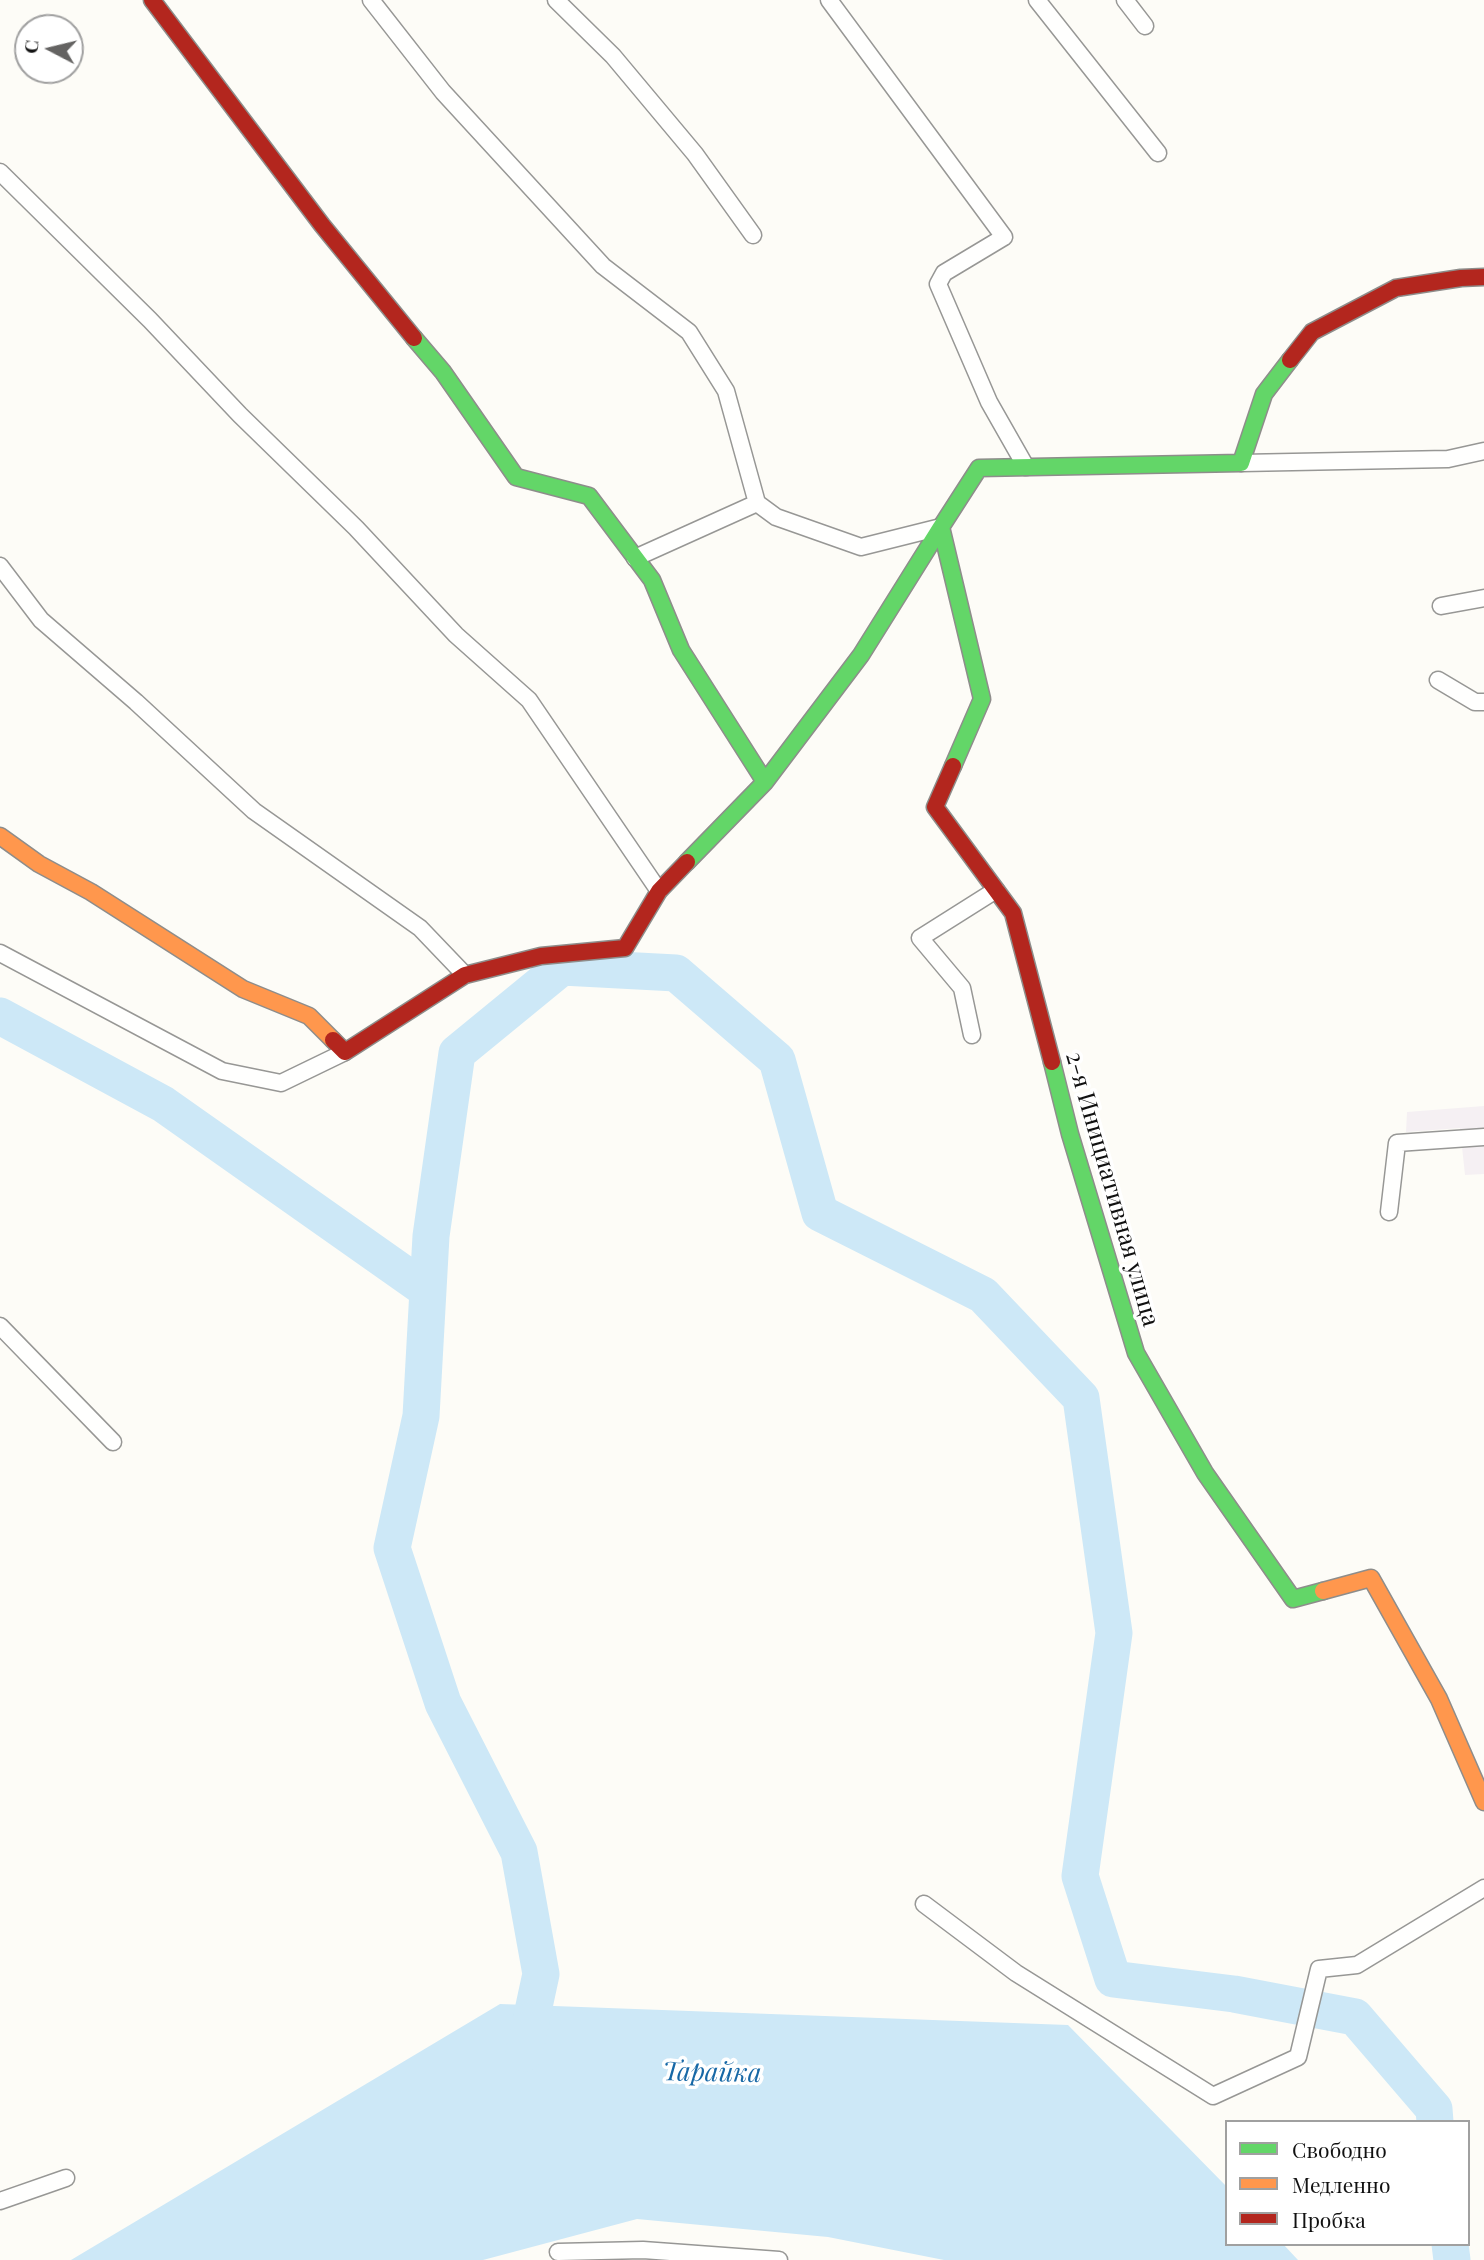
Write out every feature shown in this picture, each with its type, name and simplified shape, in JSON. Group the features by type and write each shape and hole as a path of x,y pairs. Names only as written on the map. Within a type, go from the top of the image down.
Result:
{"street":[{"path":"152,0 322,225 443,372 516,477 589,496 652,580 681,650 765,782"},
{"path":"371,0 443,92 603,266 689,331 726,391 757,503 776,517 861,547 941,527"},
{"path":"556,0 613,56 695,154 752,235"},
{"path":"829,0 1004,237 944,273 938,284 989,402 1026,467"},
{"path":"1037,0 1158,153"},
{"path":"1125,0 1145,26"},
{"path":"0,172 150,320 240,415 356,528 456,635 529,700 659,891"},
{"path":"1241,463 1264,394 1312,332 1396,288 1484,277"},
{"path":"0,953 222,1071 281,1083 345,1052 465,975 541,956 625,948 659,891 765,782 860,655 979,468 1448,459 1484,451"},
{"path":"635,558 757,503"},
{"name":"2-я Инициативная улица","path":"941,527 982,699 935,807 1013,913 1070,1135 1136,1353 1205,1473 1293,1599 1371,1578 1439,1699 1484,1802"},
{"path":"0,566 41,620 136,702 254,811 420,928 465,975"},
{"path":"1441,606 1484,598"},
{"path":"1438,680 1475,702 1484,702"},
{"path":"0,836 39,864 91,892 243,989 309,1016 345,1052"},
{"path":"972,1035 962,988 920,938 996,890"},
{"path":"1389,1212 1397,1143 1484,1137"},
{"path":"0,1326 113,1442"},
{"path":"924,1904 1016,1973 1213,2096 1298,2057 1319,1969 1357,1965 1484,1888"},
{"path":"0,2202 66,2178"},
{"path":"558,2252 643,2250 779,2260"}],"shaded area":[{"path":"1484,1106 1484,1174 1465,1175 1460,1128 1406,1132 1407,1112"}],"water":[{"name":"Тарайка","path":"500,2004 1068,2025 1225,2185 1225,2246 1285,2246 1298,2260 944,2260 828,2237 637,2219 483,2260 71,2260"}],"waterway":[{"path":"524,2053 541,1974 519,1852 443,1703 392,1548 421,1416 431,1236 457,1053 562,967 676,973 777,1060 820,1213 983,1295 1081,1398 1114,1633 1080,1876 1113,1979 1234,1994 1355,2017 1434,2109 1435,2120"},
{"path":"0,1016 163,1104 427,1290"},
{"path":"1450,2246 1452,2260"}],"traffic: fast":[{"path":"414,338 443,372 516,477 589,496 652,580 681,650 765,782"},
{"path":"953,766 982,699 941,527 979,468 1241,463 1264,394 1290,360"},
{"path":"687,862 765,782 861,655 941,527"},
{"path":"1052,1062 1070,1134 1136,1353 1205,1473 1293,1599 1323,1591"}],"traffic: slow":[{"path":"0,836 39,864 91,892 243,989 309,1016 333,1040"},
{"path":"1323,1591 1371,1578 1439,1699 1484,1802"}],"traffic: jam":[{"path":"152,0 322,225 414,338"},
{"path":"1290,360 1312,332 1396,288 1484,277"},
{"path":"953,766 935,807 1013,913 1052,1062"},
{"path":"333,1040 345,1052 465,975 541,956 625,948 659,891 687,862"}]}
